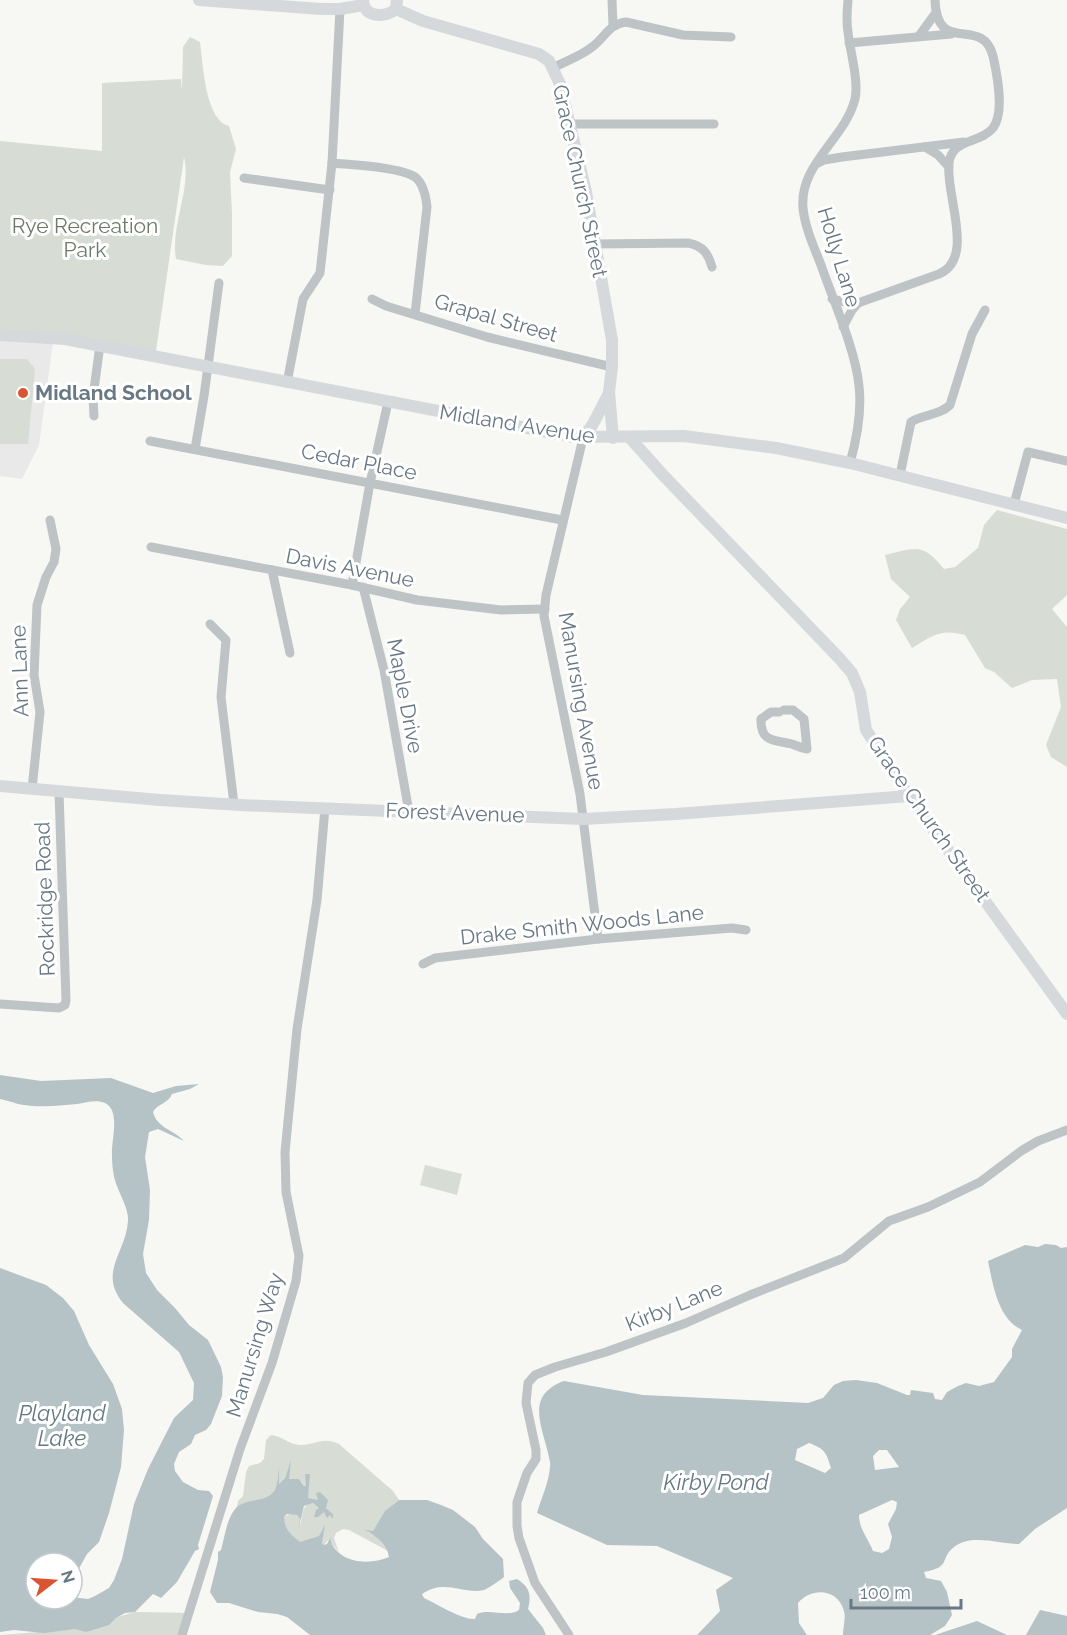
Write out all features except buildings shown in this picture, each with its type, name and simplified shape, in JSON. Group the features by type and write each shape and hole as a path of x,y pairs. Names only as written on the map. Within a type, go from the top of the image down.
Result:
{"street":[{"path":"199,0 321,9 340,9 363,2 370,13 377,15 388,14 396,4"},
{"path":"612,0 613,25"},
{"name":"Holly Lane","path":"848,0 847,23 856,95 853,108 807,181 803,208 809,233 843,327 859,386 857,432 850,463"},
{"path":"935,0 935,14 945,30 956,34"},
{"name":"Grace Church Street","path":"396,4 423,21 539,54 553,68 560,84 570,124 596,244 612,340 609,392 613,438"},
{"path":"287,383 303,299 320,273 330,190 340,9"},
{"path":"919,36 935,14"},
{"path":"553,68 592,47 613,25 626,22 683,35 731,38"},
{"path":"816,164 842,157 965,142 993,128 998,116 999,100 993,58 988,45 974,35 919,36 849,43"},
{"path":"570,124 714,124"},
{"path":"838,133 842,157"},
{"path":"832,299 858,303 946,271 955,261 957,239 949,167 952,153 965,142"},
{"path":"925,147 938,155 949,167"},
{"name":"Grapal Street","path":"332,163 404,171 418,180 425,193 427,207 415,314 487,337 612,367"},
{"path":"244,178 330,190"},
{"path":"596,244 688,243 707,252 712,267"},
{"path":"195,449 219,283"},
{"path":"372,299 386,306 415,314"},
{"path":"843,327 858,303"},
{"path":"900,475 911,422 916,418 940,412 950,405 969,343 985,310"},
{"name":"Midland Avenue","path":"0,334 57,338 100,345 287,383 583,438 701,438 776,448 900,475 1067,518"},
{"path":"94,416 93,397 100,345"},
{"name":"Grace Church Street","path":"583,438 593,424 609,392"},
{"path":"352,585 370,483 388,402"},
{"name":"Manursing Avenue","path":"583,438 562,520 545,609 547,634 580,794 598,939"},
{"name":"Grace Church Street","path":"630,438 663,476 852,674 860,692 866,730 909,796 1067,1014"},
{"name":"Cedar Place","path":"150,441 562,520"},
{"path":"1014,504 1028,452 1067,461"},
{"name":"Ann Lane","path":"32,789 40,712 34,675 37,605 46,577 54,562 56,549 50,519"},
{"name":"Davis Avenue","path":"151,546 447,604 501,610 545,609"},
{"path":"272,570 290,653"},
{"name":"Maple Drive","path":"363,587 384,670 410,812"},
{"path":"210,624 225,640 221,697 234,804"},
{"path":"792,710 804,719 807,749 772,741 765,733 761,727 761,719 771,712 781,711 792,710"},
{"name":"Forest Avenue","path":"0,786 234,804 583,819 909,796"},
{"name":"Rockridge Road","path":"0,1004 59,1008 66,1000 59,792"},
{"name":"Manursing Way","path":"182,1635 240,1449 272,1363 296,1281 299,1256 286,1192 285,1152 297,1029 317,900 325,808"},
{"name":"Drake Smith Woods Lane","path":"423,964 435,958 598,939 732,928 746,930"},
{"name":"Kirby Lane","path":"569,1635 536,1583 519,1538 517,1526 518,1502 527,1473 536,1459 526,1403 528,1383 535,1375 686,1323 844,1258 889,1221 928,1207 980,1182 1038,1141 1067,1130"}],"shaded area":[{"name":"Midland School","path":"0,339 53,342 39,445 22,479 0,476"}],"green space":[{"name":"Rye Recreation Park","path":"190,37 200,42 210,102 221,122 229,126 236,149 230,172 232,256 223,266 176,259 176,234 186,169 184,157 156,351 0,332 0,141 102,151 102,83 181,79 182,91 183,47"},
{"path":"0,359 27,359 35,369 28,444 0,444"},
{"path":"997,510 1067,529 1067,595 1052,609 1067,627 1067,767 1051,757 1046,745 1061,707 1057,679 1032,680 1012,688 994,672 985,668 965,635 950,632 937,634 912,648 896,620 900,609 910,597 891,579 885,555 918,549 930,554 944,569 955,567 978,548 984,525"},
{"path":"425,1165 462,1174 457,1195 420,1185"},
{"path":"271,1435 299,1445 323,1441 339,1444 393,1491 399,1500 387,1511 373,1531 368,1532 376,1536 388,1551 343,1529 336,1533 334,1538 339,1553 329,1539 324,1545 322,1543 324,1528 319,1537 307,1542 293,1538 287,1530 284,1517 292,1513 297,1515 300,1519 300,1526 304,1508 313,1503 324,1512 332,1516 333,1514 318,1496 318,1501 308,1498 307,1480 307,1486 304,1486 302,1482 289,1479 289,1466 285,1478 278,1485 279,1473 273,1492 264,1498 237,1507 238,1501 243,1496 246,1472 249,1466 260,1463 264,1459 266,1440"},
{"path":"135,1612 189,1613 182,1635 0,1635 75,1629"}],"water":[{"name":"Playland Lake","path":"0,1075 41,1081 111,1078 153,1093 176,1086 199,1084 172,1094 153,1112 158,1122 184,1141 158,1129 149,1132 145,1157 150,1190 149,1220 143,1254 146,1273 157,1290 189,1325 208,1340 221,1367 222,1396 211,1424 206,1430 195,1435 191,1444 179,1452 174,1464 175,1471 183,1482 198,1490 209,1491 213,1496 198,1545 199,1549 195,1551 177,1582 161,1598 153,1594 135,1612 125,1613 109,1625 86,1632 75,1629 44,1633 14,1630 0,1632 0,1268 46,1285 63,1298 74,1311 89,1345 113,1384 122,1409 124,1430 121,1467 99,1542 84,1559 84,1551 24,1551 24,1611 84,1611 84,1598 88,1599 109,1588 122,1559 134,1504 148,1469 174,1418 193,1400 194,1383 179,1352 123,1303 116,1292 113,1272 126,1232 128,1217 113,1170 114,1119 110,1107 98,1101 40,1106 18,1104 0,1099"},
{"name":"Kirby Pond","path":"1045,1244 1061,1248 1067,1247 1067,1508 1035,1529 1019,1544 986,1540 961,1543 950,1551 942,1565 924,1572 926,1578 941,1581 947,1592 952,1615 945,1626 930,1635 843,1635 845,1614 841,1603 830,1594 817,1592 803,1598 798,1603 799,1623 807,1635 697,1635 720,1611 716,1590 733,1578 657,1546 607,1545 537,1513 547,1484 550,1465 540,1421 540,1402 544,1394 552,1387 564,1381 643,1395 808,1403 823,1398 834,1385 843,1381 856,1380 877,1383 907,1395 910,1395 911,1390 933,1393 935,1399 942,1400 947,1392 966,1383 979,1386 994,1382 1012,1357 1012,1349 1022,1330 1007,1318 1002,1310 988,1261 1025,1245 1038,1247","holes":["809,1443 822,1449 826,1455 831,1468 825,1473 795,1460 797,1449","879,1450 887,1450 899,1467 875,1470 873,1456","892,1500 897,1502 888,1524 892,1537 889,1549 882,1553 873,1551 862,1529 859,1515"]},
{"path":"291,1460 289,1479 299,1479 306,1486 305,1474 310,1474 308,1498 318,1500 316,1493 320,1492 328,1500 326,1508 333,1514 333,1519 330,1515 327,1518 324,1512 314,1517 319,1508 313,1503 304,1506 298,1530 300,1519 297,1515 287,1514 284,1517 287,1529 300,1542 319,1536 325,1525 322,1543 324,1545 330,1538 333,1546 346,1557 363,1562 381,1560 389,1557 384,1545 364,1530 373,1531 385,1511 399,1500 427,1500 441,1505 453,1510 475,1527 483,1539 503,1559 504,1577 484,1590 438,1587 422,1594 424,1598 470,1619 475,1619 477,1614 482,1612 515,1612 519,1610 520,1603 510,1588 509,1581 517,1579 527,1589 530,1596 528,1609 546,1635 310,1635 287,1617 258,1612 229,1603 217,1603 210,1592 218,1552 221,1550 232,1514 239,1505 263,1498 273,1492 277,1485 279,1468 279,1484 285,1478"},
{"path":"1040,1610 1067,1616 1067,1635 1026,1635"},
{"path":"977,1621 1007,1635 935,1635"}],"place":[{"name":"Midland School","path":"23,393"}]}
